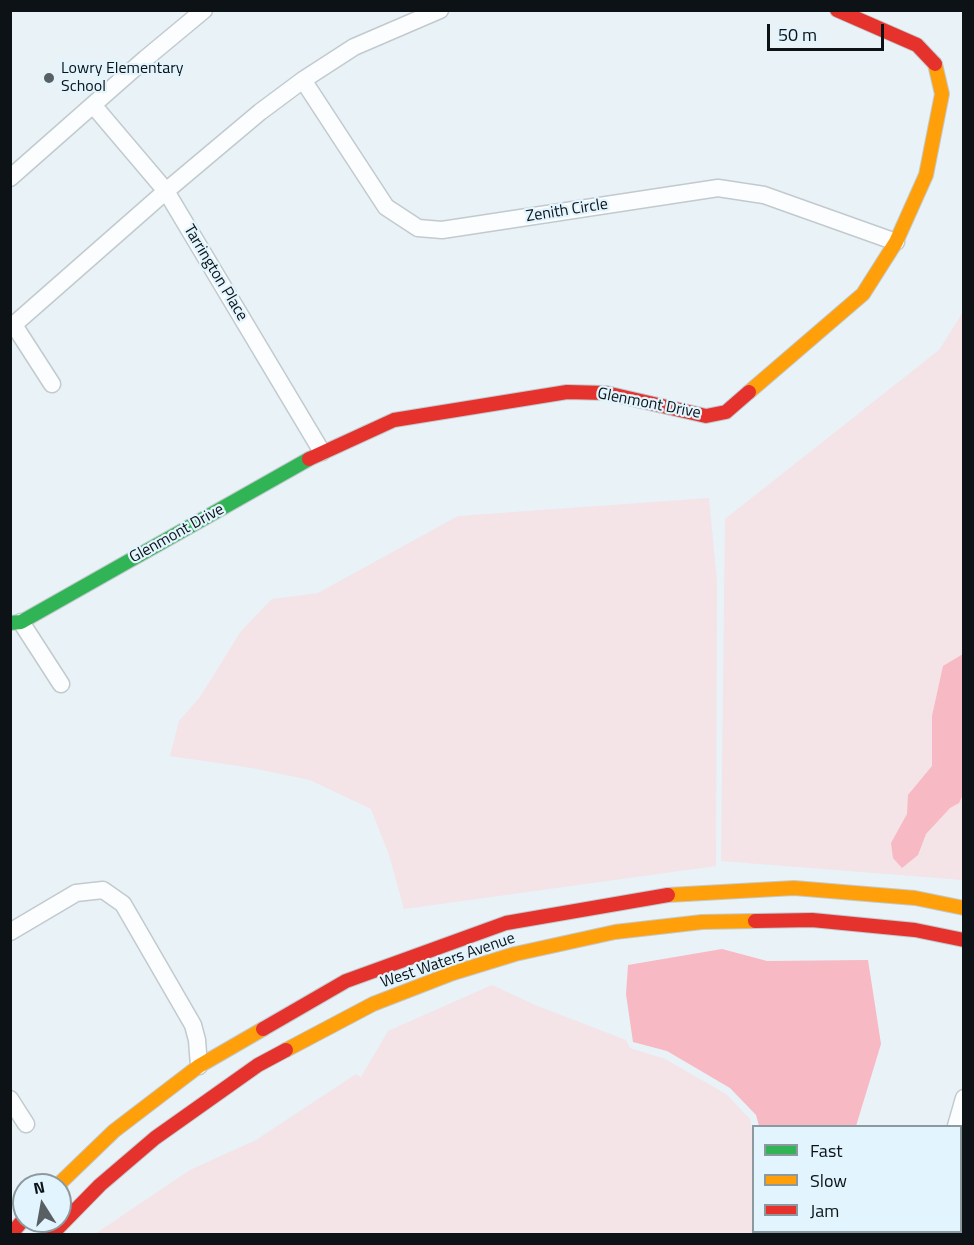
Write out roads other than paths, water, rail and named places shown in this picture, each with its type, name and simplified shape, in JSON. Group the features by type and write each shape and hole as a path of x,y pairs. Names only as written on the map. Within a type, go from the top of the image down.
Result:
{"street":[{"path":"10,178 204,10"},
{"path":"52,384 12,327 166,191 260,112 303,80 354,47 440,10"},
{"name":"Glenmont Drive","path":"16,623 322,452 394,420 567,392 606,393 706,416 726,412 863,294 896,242 926,175 942,94 935,64 917,45 865,20 837,10"},
{"name":"Zenith Circle","path":"303,80 386,207 418,228 442,230 718,188 764,195 896,242"},
{"name":"Tarrington Place","path":"93,105 166,191 322,452"},
{"path":"16,623 61,684"},
{"name":"West Waters Avenue","path":"70,1173 114,1131 199,1066 346,981 506,922 665,895 794,888 915,898 963,908"},
{"path":"10,932 76,892 103,890 123,904 194,1025 198,1040 199,1066"},
{"name":"West Waters Avenue","path":"52,1234 100,1185 155,1138 250,1071 373,1004 453,973 515,954 615,932 702,922 812,920 915,930 963,939"},
{"path":"956,1125 963,1098"},
{"path":"10,1099 26,1124"}],"place":[{"name":"Lowry Elementary School","path":"49,78"}]}
